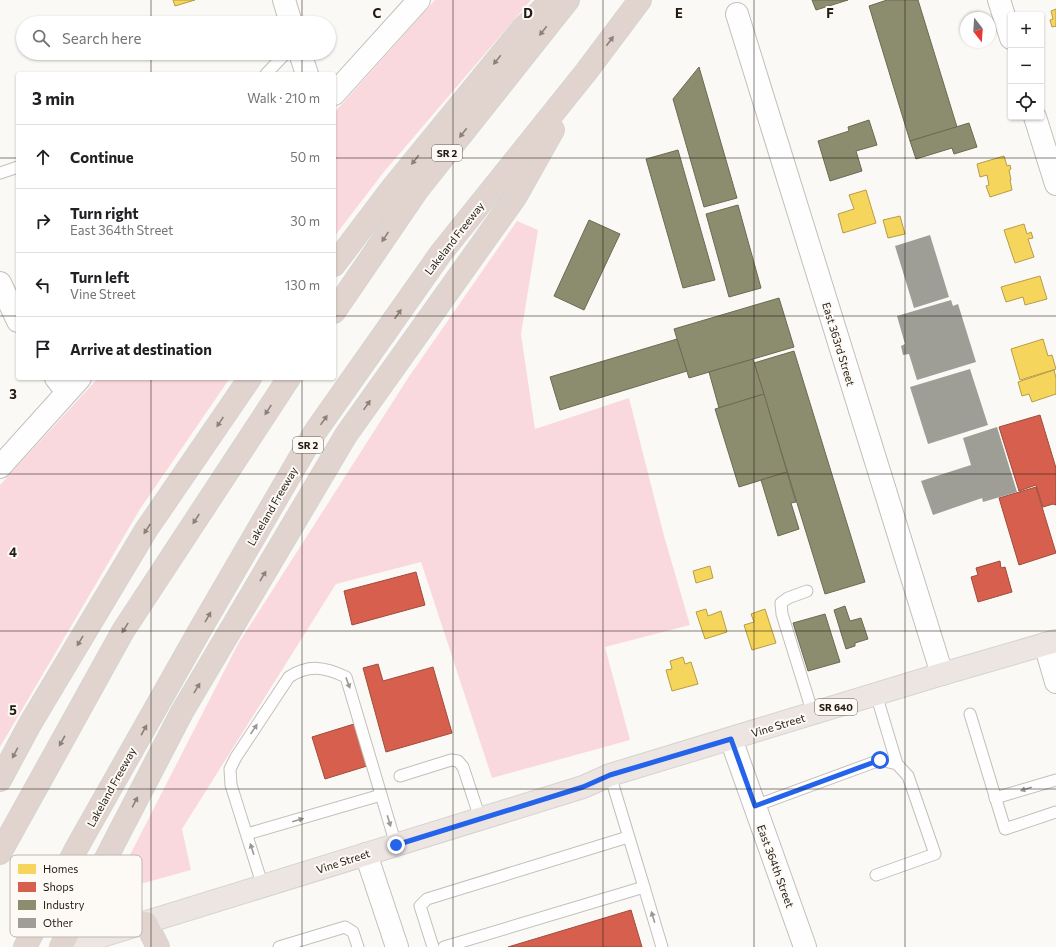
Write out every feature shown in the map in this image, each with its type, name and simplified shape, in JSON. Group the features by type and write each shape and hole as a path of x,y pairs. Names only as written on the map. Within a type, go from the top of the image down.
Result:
{"highway":[{"path":"336,262 393,187 517,35 552,0"},
{"name":"SR 2","path":"336,309 418,189 568,0"},
{"name":"Lakeland Freeway","path":"73,855 201,628 315,432 441,253 586,72 640,0"},
{"path":"107,855 182,712 346,435 516,196 586,72"},
{"path":"0,780 30,724 146,530 249,380"},
{"path":"0,853 123,631 288,380"},
{"path":"145,947 146,923"},
{"path":"146,923 158,947"},
{"name":"Lakeland Freeway","path":"25,947 30,937"},
{"path":"61,947 66,937"}],"main road":[{"name":"Vine Street","path":"142,924 583,787 610,775 942,674 1050,643"},
{"name":"Vine Street","path":"66,947 99,937"}],"street":[{"path":"284,0 289,16"},
{"path":"336,92 419,0"},
{"path":"999,0 1008,28"},
{"name":"East 363rd Street","path":"737,14 942,674"},
{"path":"302,60 306,72"},
{"path":"1036,120 1056,184"},
{"path":"8,289 16,315"},
{"path":"0,467 68,383"},
{"path":"1050,643 1056,682"},
{"name":"East 364th Street","path":"731,739 805,947"},
{"path":"366,854 395,947"}],"lane":[{"path":"268,72 279,60"},
{"path":"0,173 16,168"},
{"path":"807,591 788,598 781,604 782,614 813,714"},
{"path":"263,886 231,785 230,768 289,678 299,671 314,668 332,670 346,677 396,845"},
{"path":"876,694 897,764 908,776 935,854 876,875"},
{"path":"970,714 1005,829 1056,812"},
{"path":"400,776 450,760 458,760 463,767 480,818"},
{"path":"755,806 880,760 897,764"},
{"path":"610,775 662,947"},
{"path":"995,798 1056,780"},
{"path":"247,834 381,795"},
{"path":"433,947 420,906 427,899 628,837"},
{"path":"444,947 644,887"},
{"path":"279,947 344,927 353,932 358,947"}],"shaded area":[{"path":"435,0 531,0 383,173 336,234 336,111"},
{"path":"517,221 538,230 521,334 535,429 629,398 664,536 690,625 605,647 630,740 492,778 421,562 336,584 182,829 191,870 142,883 142,855 130,855 238,644 408,378"},
{"path":"96,380 229,380 140,509 0,747 0,485"}],"building: Homes":[{"path":"173,0 195,0 175,6"},
{"path":"1056,9 1056,26 1052,27 1050,20 1053,19 1051,11"},
{"path":"1004,156 1007,166 1010,165 1011,169 1009,170 1012,190 990,197 986,186 989,185 987,175 980,177 977,164"},
{"path":"866,190 876,223 843,233 838,214 854,209 849,195"},
{"path":"900,216 905,234 888,238 883,220"},
{"path":"1024,224 1027,234 1031,232 1033,238 1028,239 1034,257 1015,263 1004,230"},
{"path":"1040,276 1047,299 1025,305 1023,297 1006,302 1001,287"},
{"path":"1043,339 1048,356 1052,355 1056,369 1020,380 1011,349"},
{"path":"1054,370 1056,378 1056,394 1032,402 1029,394 1022,396 1018,382"},
{"path":"710,566 713,578 696,583 693,571"},
{"path":"706,609 708,616 721,611 727,632 705,639 696,612"},
{"path":"765,609 776,643 752,650 744,625 754,622 751,614"},
{"path":"683,657 685,664 691,662 698,684 672,691 666,670 672,669 670,661"}],"building: Shops":[{"path":"1040,415 1056,468 1056,505 1053,504 1043,507 1036,485 1019,491 999,427"},
{"path":"1036,487 1056,553 1019,565 999,498"},
{"path":"1000,561 1001,568 1005,567 1012,592 978,602 971,577 978,575 976,568"},
{"path":"416,572 425,605 352,625 344,591"},
{"path":"378,664 383,681 433,667 452,733 386,752 363,668"},
{"path":"354,724 367,766 325,779 312,737"},
{"path":"631,910 642,947 508,947"}],"building: Industry":[{"path":"812,0 848,0 816,10"},
{"path":"887,0 918,0 957,127 910,141 869,6"},
{"path":"699,67 737,198 704,207 673,99"},
{"path":"869,120 877,145 856,151 862,171 830,181 818,141 849,131 848,127"},
{"path":"969,123 977,147 954,154 952,148 916,159 910,141"},
{"path":"678,150 715,280 683,288 646,159"},
{"path":"738,205 761,288 729,297 706,214"},
{"path":"589,220 620,234 584,310 554,296"},
{"path":"779,298 794,347 689,378 674,329"},
{"path":"677,339 687,371 560,410 550,377"},
{"path":"794,351 865,582 825,594 754,363"},
{"path":"753,359 764,394 719,408 709,372"},
{"path":"764,394 787,472 739,487 715,409"},
{"path":"787,472 796,502 791,503 799,529 778,536 761,480"},
{"path":"845,606 850,621 861,618 868,639 855,643 855,646 846,649 834,610"},
{"path":"825,614 840,662 808,671 793,623"}],"building: Other":[{"path":"930,235 949,297 914,308 895,246"},
{"path":"951,300 953,306 958,304 976,362 917,380 909,354 903,355 901,346 905,344 897,316"},
{"path":"970,369 988,425 928,444 910,387"},
{"path":"997,427 1017,492 983,502 982,498 933,515 921,481 971,465 963,438"}],"route":[{"path":"396,845 583,787 610,775 731,739 755,806 880,760"}]}
